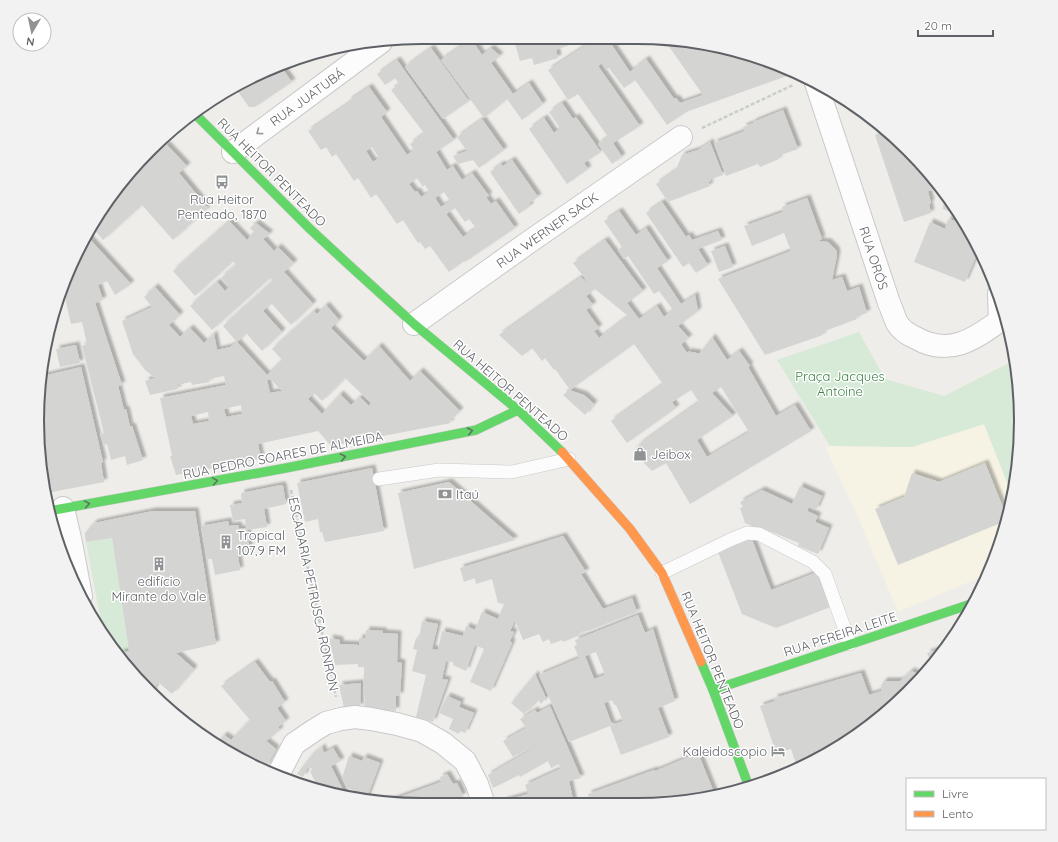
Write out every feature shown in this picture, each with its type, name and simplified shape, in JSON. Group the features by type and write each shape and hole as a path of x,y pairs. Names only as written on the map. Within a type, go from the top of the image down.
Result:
{"main road":[{"name":"RUA HEITOR PENTEADO","path":"198,117 309,228 414,324 518,410 569,459 630,529 662,573 713,690 747,781"},
{"name":"RUA PEDRO SOARES DE ALMEIDA","path":"56,510 286,468 476,430 518,410"},
{"name":"RUA PEREIRA LEITE","path":"713,690 965,606"}],"street":[{"name":"RUA JUATUBÁ","path":"232,152 375,47"},
{"name":"RUA ORÓS","path":"819,91 886,295 898,323 908,334 925,343 943,346 964,343 984,333 1000,320"},
{"name":"RUA WERNER SACK","path":"414,324 681,137"},
{"path":"56,510 71,543 77,574"},
{"path":"280,770 294,744 326,723 355,717 397,724 422,731 443,743 465,760 477,784 482,798"}],"lane":[{"path":"379,479 439,470 512,472 569,459"},
{"path":"662,573 741,535 747,533 759,534 813,562 825,574 850,644"}],"path":[{"path":"681,137 794,85"},
{"name":"ESCADARIA PETRUSCA RONRON","path":"286,468 341,719"}],"shaded area":[{"path":"984,424 1008,486 994,542 980,578 898,612 854,508 825,447 912,447"}],"green space":[{"name":"Praça Jacques Antoine","path":"859,332 885,379 944,396 1010,363 1014,421 1008,486 984,424 912,447 830,446 777,360"},
{"path":"112,538 129,651 123,652 100,618 86,542"}],"building":[{"path":"464,44 474,44 482,55 491,48 500,56 491,63 513,94 529,83 543,104 522,120 507,99 484,118 441,60"},
{"path":"515,44 572,44 556,50 558,58 534,65 532,58 520,61"},
{"path":"588,44 611,44 630,72 646,59 674,99 676,98 680,103 703,95 668,46 711,51 735,57 758,64 787,76 686,112 667,125 635,80 624,88 609,68 606,70 602,63 598,66 640,126 613,143 622,157 612,164 598,144 608,137 578,94 568,100 548,70"},
{"path":"431,48 469,101 443,119 405,67"},
{"path":"397,60 454,140 436,152 447,170 453,166 462,180 472,173 489,196 486,197 491,204 496,201 515,228 449,272 430,246 425,249 420,242 418,243 403,220 397,224 376,194 371,198 358,178 354,181 336,154 332,157 326,147 321,150 308,131 349,103 348,101 369,87 387,112 381,117 407,155 414,150 410,144 424,133 391,90 399,84 395,78 385,85 377,74","holes":["372,147 379,158 373,162 366,151","417,178 423,187 425,185 429,192 421,197 409,184","444,192 450,201 441,207 435,198","455,208 465,222 469,219 476,228 463,237 446,214"]},
{"path":"284,70 292,82 255,107 249,107 238,92"},
{"path":"562,103 573,119 576,117 601,152 584,163 588,169 567,184 529,129 544,118 554,133 560,128 549,112"},
{"path":"783,110 798,149 778,156 779,159 760,167 758,164 726,176 714,143 745,131 743,127"},
{"path":"482,119 504,150 479,168 473,160 458,164 453,156 467,151 457,137"},
{"path":"880,133 904,154 931,185 933,190 928,191 931,203 929,204 931,213 904,222 875,135"},
{"path":"710,142 723,175 711,179 711,181 708,182 710,186 668,202 656,184 676,170 682,155 698,150"},
{"path":"166,144 187,166 179,173 208,208 173,240 142,205 103,240 95,231 122,191 154,154"},
{"path":"512,160 538,197 529,203 530,206 519,214 490,172 501,164 503,166"},
{"path":"807,198 822,239 818,241 828,242 836,250 837,255 832,280 842,277 847,291 859,287 867,313 856,317 857,319 822,332 823,335 765,355 718,279 791,251 784,233 752,246 744,226 783,212 782,207"},
{"path":"662,202 686,237 689,235 692,240 718,231 722,240 698,249 708,265 696,273 689,263 683,267 646,213"},
{"path":"944,202 950,212 943,209"},
{"path":"619,211 636,235 646,228 668,261 657,268 681,304 695,295 698,311 678,326 689,338 681,344 687,353 690,351 691,353 693,352 699,354 712,337 727,360 739,351 750,366 748,367 776,416 795,405 811,431 690,504 666,463 652,471 633,452 641,443 699,402 691,390 672,402 676,408 627,443 611,421 663,384 634,344 570,390 545,358 542,361 532,348 522,356 499,335 581,277 590,285 573,263 605,240 643,291 627,303 639,319 657,306 664,317 673,310 659,291 654,294 628,256 624,259 618,250 622,247 604,221","holes":["595,289 628,316 599,338 594,331 599,328 586,310 593,305 586,296","721,387 749,432 707,457 697,440 733,416 712,393"]},
{"path":"948,219 955,220 976,256 965,282 914,262 930,222 945,229"},
{"path":"229,221 247,240 254,232 250,228 256,223 270,234 263,239 274,251 278,247 294,263 284,272 313,304 291,325 271,303 263,311 282,332 262,351 246,333 237,342 223,326 273,281 270,278 212,330 190,306 217,282 225,291 229,287 221,278 236,265 233,261 195,296 173,271"},
{"path":"91,240 131,284 115,295 107,281 98,285 103,300 95,303 122,385 118,386 124,410 126,409 130,427 132,426 143,460 127,465 125,456 111,460 107,444 104,445 100,434 104,433 82,346 87,344 82,322 71,324 65,298 83,254"},
{"path":"725,246 733,267 719,272 711,251"},
{"path":"155,287 180,315 169,325 180,337 190,328 204,343 214,334 217,350 230,347 237,342 267,375 282,360 272,349 314,311 317,314 326,305 339,320 331,328 364,361 379,346 410,381 420,371 460,411 449,421 451,423 331,446 318,431 258,444 261,459 176,475 170,456 172,456 160,398 226,385 224,376 209,379 210,382 192,385 191,382 177,385 178,389 150,395 145,381 155,378 145,370 133,354 122,321 152,307 144,297","holes":["345,378 371,403 369,406 360,397 351,405 340,394 322,414 308,399 314,393 322,401","271,379 282,391 270,393 267,380","241,405 242,414 226,417 224,409","208,412 209,421 193,424 191,416"]},
{"path":"76,345 80,363 60,367 56,349"},
{"path":"81,367 103,462 101,463 104,482 51,492 47,470 44,421 47,375"},
{"path":"569,390 584,395 594,404 585,415 563,395"},
{"path":"985,463 1004,509 1000,523 898,565 875,509 904,497 912,473 939,482"},
{"path":"372,468 384,531 325,542 322,532 320,532 318,519 305,522 297,483"},
{"path":"449,482 515,540 414,569 398,493"},
{"path":"281,485 283,486 286,504 264,509 267,527 247,530 250,553 238,555 240,570 215,575 212,559 207,559 201,526 228,521 229,526 238,525 239,529 246,528 245,519 233,521 230,505 242,503 241,493"},
{"path":"800,486 822,496 816,510 809,507 807,511 818,516 815,522 829,528 818,554 798,546 799,543 745,523 740,508 743,507 740,502 762,490 792,504"},
{"path":"153,511 195,511 216,644 176,653 194,669 172,694 158,682 154,688 123,652 129,651 112,538 86,542 85,533 94,523"},
{"path":"750,534 771,590 820,571 833,606 776,628 742,614 716,547"},
{"path":"563,536 586,572 581,574 603,609 632,598 637,612 579,633 580,635 563,642 562,640 551,644 549,639 543,642 539,634 523,640 515,620 510,631 514,632 510,641 512,643 491,691 470,682 484,649 475,645 466,671 453,665 453,662 446,661 442,679 448,680 433,722 416,717 426,675 412,671 417,650 413,649 416,638 419,639 422,621 438,624 432,649 438,650 442,631 463,636 466,626 475,630 482,612 498,619 504,604 498,603 492,579 476,584 475,578 464,582 460,568"},
{"path":"638,615 645,633 653,629 675,701 658,708 669,737 621,755 610,726 569,742 539,675 579,658 574,646 577,645 575,640","holes":["596,652 605,675 594,679 585,656","612,700 614,705 616,705 623,721 612,725 604,703"]},
{"path":"366,630 398,634 397,662 402,663 400,696 396,696 396,711 364,708 364,667 358,667 358,664 335,665 329,638 340,640 340,644 359,645 359,638 365,638"},
{"path":"937,650 929,659 927,653"},
{"path":"255,662 270,682 272,681 285,702 277,708 286,721 278,727 280,730 266,741 276,749 267,765 254,759 220,739 224,735 231,740 250,720 221,686"},
{"path":"911,671 916,674 904,688 867,720 826,747 796,763 791,749 776,753 760,706 775,701 774,698 861,673 869,695 881,691 881,685 884,681 900,681"},
{"path":"535,674 546,698 541,704 538,700 524,714 511,703"},
{"path":"361,683 360,707 344,708 339,685"},
{"path":"447,696 461,702 459,707 474,713 465,733 460,731 459,734 449,729 453,719 439,713"},
{"path":"550,706 581,778 569,781 573,798 514,798 528,794 525,785 560,769 559,764 551,768 548,761 520,777 519,775 493,788 488,775 552,737 513,757 503,741 526,728 520,719 535,710 537,713"},
{"path":"322,747 324,753 333,748 341,761 331,766 343,790 316,783 310,771 313,769 308,767 303,777 297,774 310,757"},
{"path":"698,753 713,790 686,795 637,798 590,798 588,794 654,770 655,771"},
{"path":"349,756 362,761 364,757 380,763 368,794 354,792 355,791 347,788 342,778"},
{"path":"447,774 453,784 457,783 463,796 458,798 399,797 441,782 440,777"}],"traffic: fast":[{"path":"198,117 309,228 349,265 414,324 518,410 562,452"},
{"path":"55,510 286,468 476,430 518,410"},
{"path":"713,690 965,606"},
{"path":"701,662 747,781"}],"traffic: slow":[{"path":"562,452 630,529 662,573 701,662"}],"place":[{"name":"Rua Heitor Penteado, 1870","path":"222,182"},
{"name":"Jeibox","path":"640,454"},
{"name":"Itaú","path":"445,494"},
{"name":"Tropical 107,9 FM","path":"226,542"},
{"name":"edifício Mirante do Vale","path":"159,564"},
{"name":"Kaleidoscopio","path":"778,751"}]}
